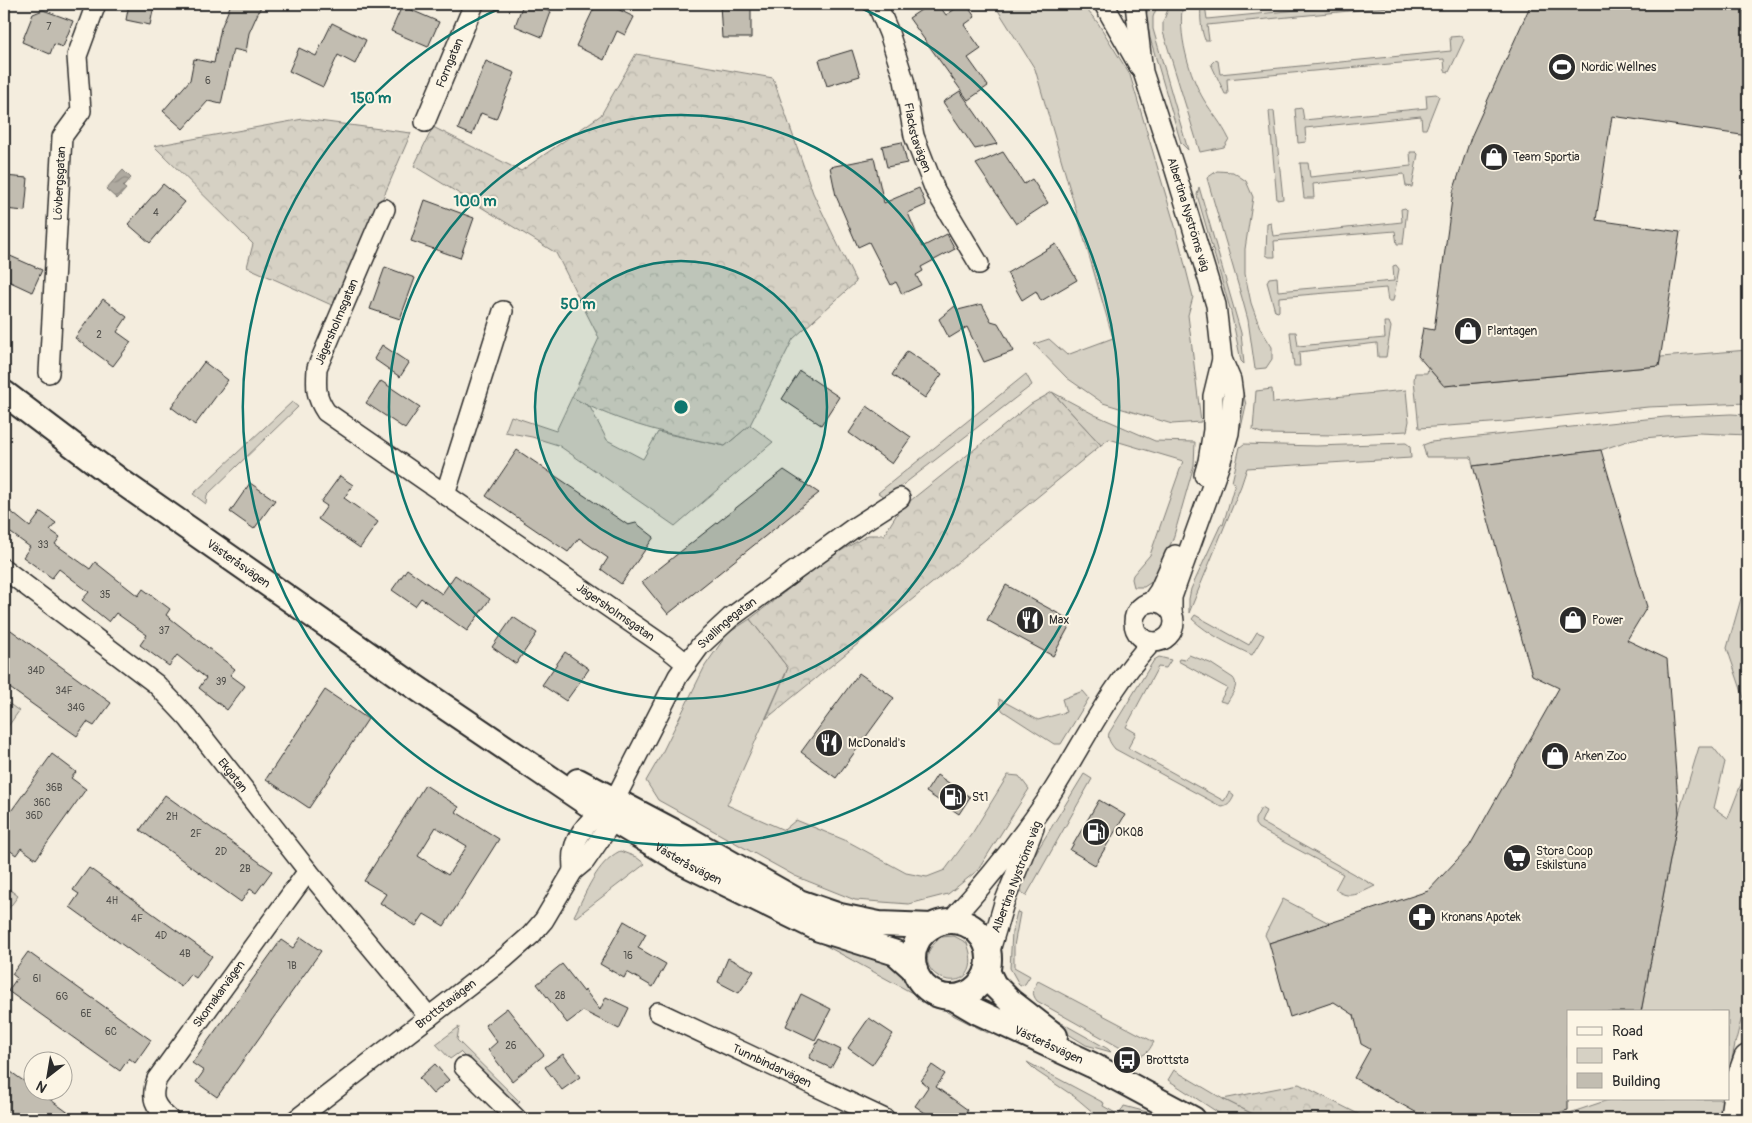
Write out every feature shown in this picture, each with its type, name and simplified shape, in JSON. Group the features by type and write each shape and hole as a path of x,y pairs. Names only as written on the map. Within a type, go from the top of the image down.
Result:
{"main road":[{"path":"1734,1119 1739,1084 1748,1059"}],"street":[{"name":"Lövbergsgatan","path":"49,374 62,137 81,111 77,56 96,4"},
{"name":"Forngatan","path":"425,122 474,4"},
{"name":"Flackstavägen","path":"877,4 889,33 904,80 914,136 935,190 979,264"},
{"path":"1102,5 1112,8 1124,7 1129,4"},
{"name":"Albertina Nyströms väg","path":"1135,4 1143,72 1216,305 1222,358 1231,380 1233,395 1228,433 1221,460 1172,597 1172,612"},
{"name":"Albertina Nyströms väg","path":"1102,5 1143,72"},
{"name":"Jägersholmsgatan","path":"385,209 317,368 315,389 319,402 326,412 666,647 687,664"},
{"path":"445,495 504,311"},
{"name":"Albertina Nyströms väg","path":"1152,601 1159,591 1184,534 1208,461 1213,430 1213,396 1222,358"},
{"name":"Västeråsvägen","path":"4,393 118,480 408,682 476,728 695,868 819,929 896,953 915,970"},
{"name":"Svallingegatan","path":"608,811 678,676 700,646 730,618 856,527 900,498"},
{"name":"Ekgatan","path":"4,569 156,684 170,698 188,718 308,871 429,1017"},
{"path":"1152,601 1162,603 1172,612 1174,627 1171,634 1165,639 1159,642 1152,642 1145,640 1137,634 1134,616 1141,606 1152,601"},
{"path":"1112,692 1136,630"},
{"path":"1112,692 1152,642"},
{"name":"Albertina Nyströms väg","path":"941,923 979,890 1046,800 1112,692"},
{"name":"Albertina Nyströms väg","path":"988,962 1004,903 1046,800"},
{"name":"Västeråsvägen","path":"608,811 688,839 799,902 840,916 879,924 941,923"},
{"name":"Brottstavägen","path":"297,1119 505,958 531,935 544,920 574,871 572,853 578,836 608,811"},
{"name":"Skomakarvägen","path":"168,1119 160,1112 154,1101 153,1090 157,1079 308,871"},
{"path":"962,922 975,928 982,938 988,962 982,980 975,989 959,997 952,997 937,994 923,984 915,970 913,956 917,942 941,923 962,922"},
{"name":"Västeråsvägen","path":"988,962 994,985 1010,1001 1092,1065"},
{"name":"Västeråsvägen","path":"952,997 976,1011 1092,1065 1193,1119"},
{"name":"Tunnbindarvägen","path":"658,1012 886,1119"},
{"path":"464,1068 517,1119"}],"green space":[{"path":"994,4 1082,4 1098,23 1130,75 1175,226 1193,297 1188,315 1201,422 1172,424 1103,403 1067,378 1034,344 1049,339 1067,355 1113,338 1035,69"},
{"path":"1150,4 1158,4 1153,17 1153,29 1188,150 1181,143 1150,38 1146,15"},
{"path":"1170,4 1183,4 1183,40 1189,66 1204,100 1229,139 1224,147 1200,152 1163,32 1163,22"},
{"path":"1358,4 1420,4 1207,25 1209,40 1205,40 1202,28 1201,6 1205,5 1207,19"},
{"path":"1462,36 1464,40 1449,72 1445,71 1444,59 1227,79 1228,94 1225,94 1211,64 1215,60 1218,61 1220,74 1451,51 1450,37"},
{"path":"636,54 773,78 813,193 856,282 793,339 750,425 725,446 666,433 627,421 572,397 599,338 556,253 414,166 433,127 521,171 601,115"},
{"path":"1436,94 1439,96 1426,129 1422,129 1421,116 1305,128 1306,142 1298,143 1295,109 1302,108 1304,120 1427,108 1426,95"},
{"path":"1269,111 1274,111 1283,199 1277,200"},
{"path":"303,119 411,133 336,307 247,267 253,244 154,146"},
{"path":"1410,152 1418,154 1412,187 1406,186 1404,174 1313,184 1314,198 1304,198 1300,163 1308,163 1310,177 1411,166"},
{"path":"1217,171 1233,172 1246,181 1253,197 1245,249 1245,274 1251,303 1260,328 1272,347 1272,359 1266,368 1255,369 1248,320 1207,178"},
{"path":"1199,187 1241,333 1244,364 1241,361 1231,312 1197,195"},
{"path":"1405,208 1407,210 1403,244 1397,244 1395,231 1274,241 1275,257 1266,255 1267,224 1271,223 1273,236 1402,222 1401,209"},
{"path":"1396,265 1399,269 1393,301 1388,301 1386,288 1279,297 1278,312 1275,311 1267,282 1269,278 1277,277 1278,291 1394,281 1393,266"},
{"path":"1384,322 1389,322 1391,327 1386,357 1378,357 1377,343 1299,352 1300,366 1294,366 1290,332 1296,332 1298,346 1385,338"},
{"path":"1748,350 1748,403 1648,407 1505,422 1419,428 1414,380 1415,373 1427,373 1428,368 1445,386 1659,366 1661,357"},
{"path":"1026,374 1032,385 886,498 878,493"},
{"path":"1272,389 1273,403 1406,390 1409,421 1407,431 1334,435 1264,434 1253,430 1256,391"},
{"path":"1052,392 1095,415 1155,441 1195,442 1194,465 1173,539 1153,581 1144,587 1134,587 1133,575 1150,555 1183,461 1109,439 1101,445"},
{"path":"1052,392 1101,445 766,719 788,668 750,619 827,559 868,535 884,535 900,509 1031,404"},
{"path":"1243,392 1246,405 1241,428 1238,428 1240,394"},
{"path":"572,397 590,407 607,440 643,459 658,432 725,446 750,425 773,442 675,526 558,445 532,437 505,432 511,416 556,431"},
{"path":"292,402 298,407 207,495 206,504 193,494"},
{"path":"1748,415 1748,435 1699,433 1633,439 1601,450 1473,466 1471,457 1426,457 1423,445 1431,442 1665,417"},
{"path":"1406,443 1410,446 1411,458 1247,468 1189,613 1191,589 1221,524 1223,525 1235,483 1232,482 1240,447 1244,444 1316,446"},
{"path":"1748,574 1748,710 1727,648"},
{"path":"1195,615 1249,645 1257,632 1264,635 1252,655 1206,630 1192,619"},
{"path":"750,619 788,668 727,805 784,830 796,820 847,841 906,873 927,877 945,870 973,832 1008,775 1019,776 1029,789 978,870 948,894 909,904 855,900 795,876 658,800 646,781 705,666 727,634"},
{"path":"1189,655 1210,663 1233,678 1236,684 1233,694 1227,703 1220,701 1227,688 1178,661 1179,659 1185,660"},
{"path":"1159,657 1171,660 1166,668 1158,667 1126,727 1136,733 1128,748 1224,801 1229,792 1234,796 1226,806 1222,807 1115,749 1110,741 1109,733 1154,660"},
{"path":"1083,691 1089,698 1061,744 1054,744 1003,711 1000,707 999,699 1038,720 1066,712 1062,699"},
{"path":"4,700 19,711 4,732"},
{"path":"1699,747 1713,747 1725,762 1714,808 1728,818 1748,766 1748,993 1730,1069 1730,1010 1641,1010 1679,813"},
{"path":"1084,774 1092,779 1026,896 1022,893 1021,886 1032,859"},
{"path":"1261,808 1266,811 1261,822 1375,886 1355,895 1340,893 1335,889 1343,874 1258,828 1255,824 1255,819"},
{"path":"620,851 636,857 645,864 576,917 574,916 598,871 604,863"},
{"path":"4,885 18,896 4,915"},
{"path":"1283,899 1329,923 1269,943 1265,935"},
{"path":"1017,912 1020,913 1014,946 1014,967 1030,976 1025,984 1020,986 1010,968 1012,932"},
{"path":"954,936 967,943 971,961 968,973 960,979 950,980 940,977 932,970 928,961 930,949 941,937"},
{"path":"819,940 862,950 893,963 904,975 916,995 819,942"},
{"path":"1038,981 1154,1042 1147,1052 1140,1056 1141,1052 1129,1046 1126,1051 1037,1001 1033,991"},
{"path":"1026,1003 1111,1052 1086,1045 1060,1029"},
{"path":"943,1008 966,1014 992,1027 988,1033 947,1012"},
{"path":"459,1027 457,1040 520,1102 514,1107 460,1052 450,1059 436,1044"},
{"path":"1027,1062 1104,1103 1103,1106 1119,1115 1124,1106 1167,1119 1101,1119 1075,1097 1036,1071"},
{"path":"1174,1070 1223,1099 1263,1119 1228,1119 1168,1080"},
{"path":"1299,1084 1368,1119 1263,1119 1223,1099"},
{"path":"1608,1100 1725,1100 1721,1119 1552,1119"}],"water":[{"path":"123,170 131,178 123,187 126,189 117,199 106,189"}],"building":[{"path":"129,4 154,6 150,25 126,20"},
{"path":"231,4 262,4 249,33 246,52 233,49 221,104 208,101 183,129 163,111 190,80 194,59 214,63 221,28"},
{"path":"523,4 530,4 551,12 542,37 515,26"},
{"path":"596,4 607,4 634,17 625,35 617,31 604,60 576,46"},
{"path":"720,4 751,4 751,38 722,38"},
{"path":"930,4 938,4 946,15 966,4 975,17 964,25 981,49 968,58 988,86 968,100 909,18"},
{"path":"1531,4 1748,4 1748,136 1612,116 1596,220 1680,232 1659,366 1444,386 1418,356 1423,328 1434,330 1453,192 1471,137"},
{"path":"402,6 439,22 428,47 391,31"},
{"path":"43,10 73,21 63,47 54,44 50,54 22,42 33,14"},
{"path":"332,23 366,40 355,64 338,55 323,87 289,71 299,48 316,56"},
{"path":"852,50 860,76 827,86 819,60"},
{"path":"486,61 515,73 496,119 481,113 472,135 458,129"},
{"path":"960,91 997,144 975,149 943,102"},
{"path":"902,142 907,163 887,167 882,146"},
{"path":"1003,152 1024,184 1032,179 1048,203 1016,224 976,164"},
{"path":"874,158 884,203 919,188 926,205 908,213 922,247 947,234 955,249 921,267 923,271 916,275 921,285 902,294 896,282 891,285 869,242 858,247 836,196 830,167"},
{"path":"4,176 28,178 25,211 4,209"},
{"path":"163,184 185,202 150,243 128,224"},
{"path":"425,200 474,218 460,258 411,241"},
{"path":"1056,244 1077,280 1041,301 1036,291 1022,300 1007,273"},
{"path":"8,255 42,270 32,292 4,279 4,263"},
{"path":"385,267 415,278 400,319 370,309"},
{"path":"103,299 127,317 117,332 131,342 113,366 75,338"},
{"path":"982,304 991,321 998,323 1014,351 984,362 967,327 949,338 939,319 955,306 958,310"},
{"path":"382,345 409,363 400,377 374,359"},
{"path":"907,351 942,374 925,398 892,375"},
{"path":"204,362 228,380 195,425 171,407"},
{"path":"800,371 839,397 821,425 782,399"},
{"path":"381,381 420,407 405,429 366,403"},
{"path":"867,406 911,437 892,464 849,433"},
{"path":"517,450 628,525 636,523 654,537 621,584 601,569 608,558 579,538 568,552 486,496"},
{"path":"1601,450 1647,607 1627,640 1667,659 1679,813 1641,1010 1567,1010 1568,1110 1537,1119 1428,1119 1354,1078 1370,1049 1361,1044 1354,1015 1334,1002 1290,1017 1269,943 1428,891 1469,847 1559,688 1532,675 1473,466"},
{"path":"784,470 819,493 668,614 642,582"},
{"path":"340,476 353,485 344,498 378,522 360,548 318,519 327,506 321,502"},
{"path":"250,483 275,500 254,529 230,512"},
{"path":"4,506 30,527 41,512 56,523 50,530 60,537 55,544 90,569 95,562 138,596 143,589 170,609 166,615 235,669 230,675 245,686 227,710 199,688 206,678 177,655 169,666 140,645 147,635 116,613 109,622 82,600 89,592 59,569 52,578 23,557 30,547 4,528"},
{"path":"407,569 442,594 455,575 490,599 467,631 421,598 415,606 392,590"},
{"name":"Max","path":"1006,585 1072,621 1053,656 987,620"},
{"path":"513,617 537,633 516,664 492,647"},
{"path":"4,625 111,703 94,726 87,722 77,736 4,684"},
{"path":"565,652 589,669 566,701 542,685"},
{"path":"859,673 894,698 836,778 801,752"},
{"path":"325,690 368,719 309,808 266,779"},
{"path":"52,754 76,772 71,778 86,789 36,859 21,848 16,855 4,846 4,821"},
{"path":"937,775 970,797 959,814 926,792"},
{"path":"425,785 459,807 456,812 499,839 444,926 424,914 416,926 380,903 386,894 364,881","holes":["436,827 467,846 448,875 418,856"]},
{"path":"165,795 272,871 256,893 250,889 241,902 140,830"},
{"path":"1099,800 1125,815 1095,865 1070,850"},
{"path":"89,868 212,956 196,978 190,974 181,987 70,907 79,894 73,890"},
{"path":"624,921 646,934 638,948 666,964 653,987 627,972 624,978 600,964"},
{"path":"301,937 321,951 217,1097 196,1082 204,1071 192,1063 281,940 293,948"},
{"path":"28,952 151,1040 135,1063 129,1058 120,1071 8,991 17,978 12,974"},
{"path":"728,958 754,971 739,993 718,982"},
{"path":"562,964 600,1010 606,997 629,1008 619,1029 583,1011 567,1023 537,984"},
{"path":"801,994 831,1009 815,1040 786,1026"},
{"path":"507,1008 544,1055 512,1081 488,1050 497,1042 485,1025"},
{"path":"869,1018 893,1034 872,1065 848,1048"},
{"path":"819,1039 841,1050 831,1068 809,1058"},
{"path":"563,1054 580,1077 562,1090 545,1067"},
{"path":"435,1064 449,1080 433,1094 419,1078"},
{"path":"932,1065 945,1074 936,1087 968,1110 962,1119 934,1119 915,1106 928,1087 921,1081"},
{"path":"4,1067 22,1080 22,1100 51,1100 77,1119 4,1119"}],"place":[{"name":"Nordic Wellnes","path":"1562,67"},
{"name":"Team Sportia","path":"1494,157"},
{"name":"Plantagen","path":"1468,331"},
{"name":"Max","path":"1030,620"},
{"name":"Power","path":"1573,620"},
{"name":"McDonald's","path":"829,743"},
{"name":"Arken Zoo","path":"1555,756"},
{"name":"St1","path":"953,797"},
{"name":"OKQ8","path":"1096,832"},
{"name":"Stora Coop Eskilstuna","path":"1517,858"},
{"name":"Kronans Apotek","path":"1422,917"},
{"name":"Brottsta","path":"1127,1060"}]}
